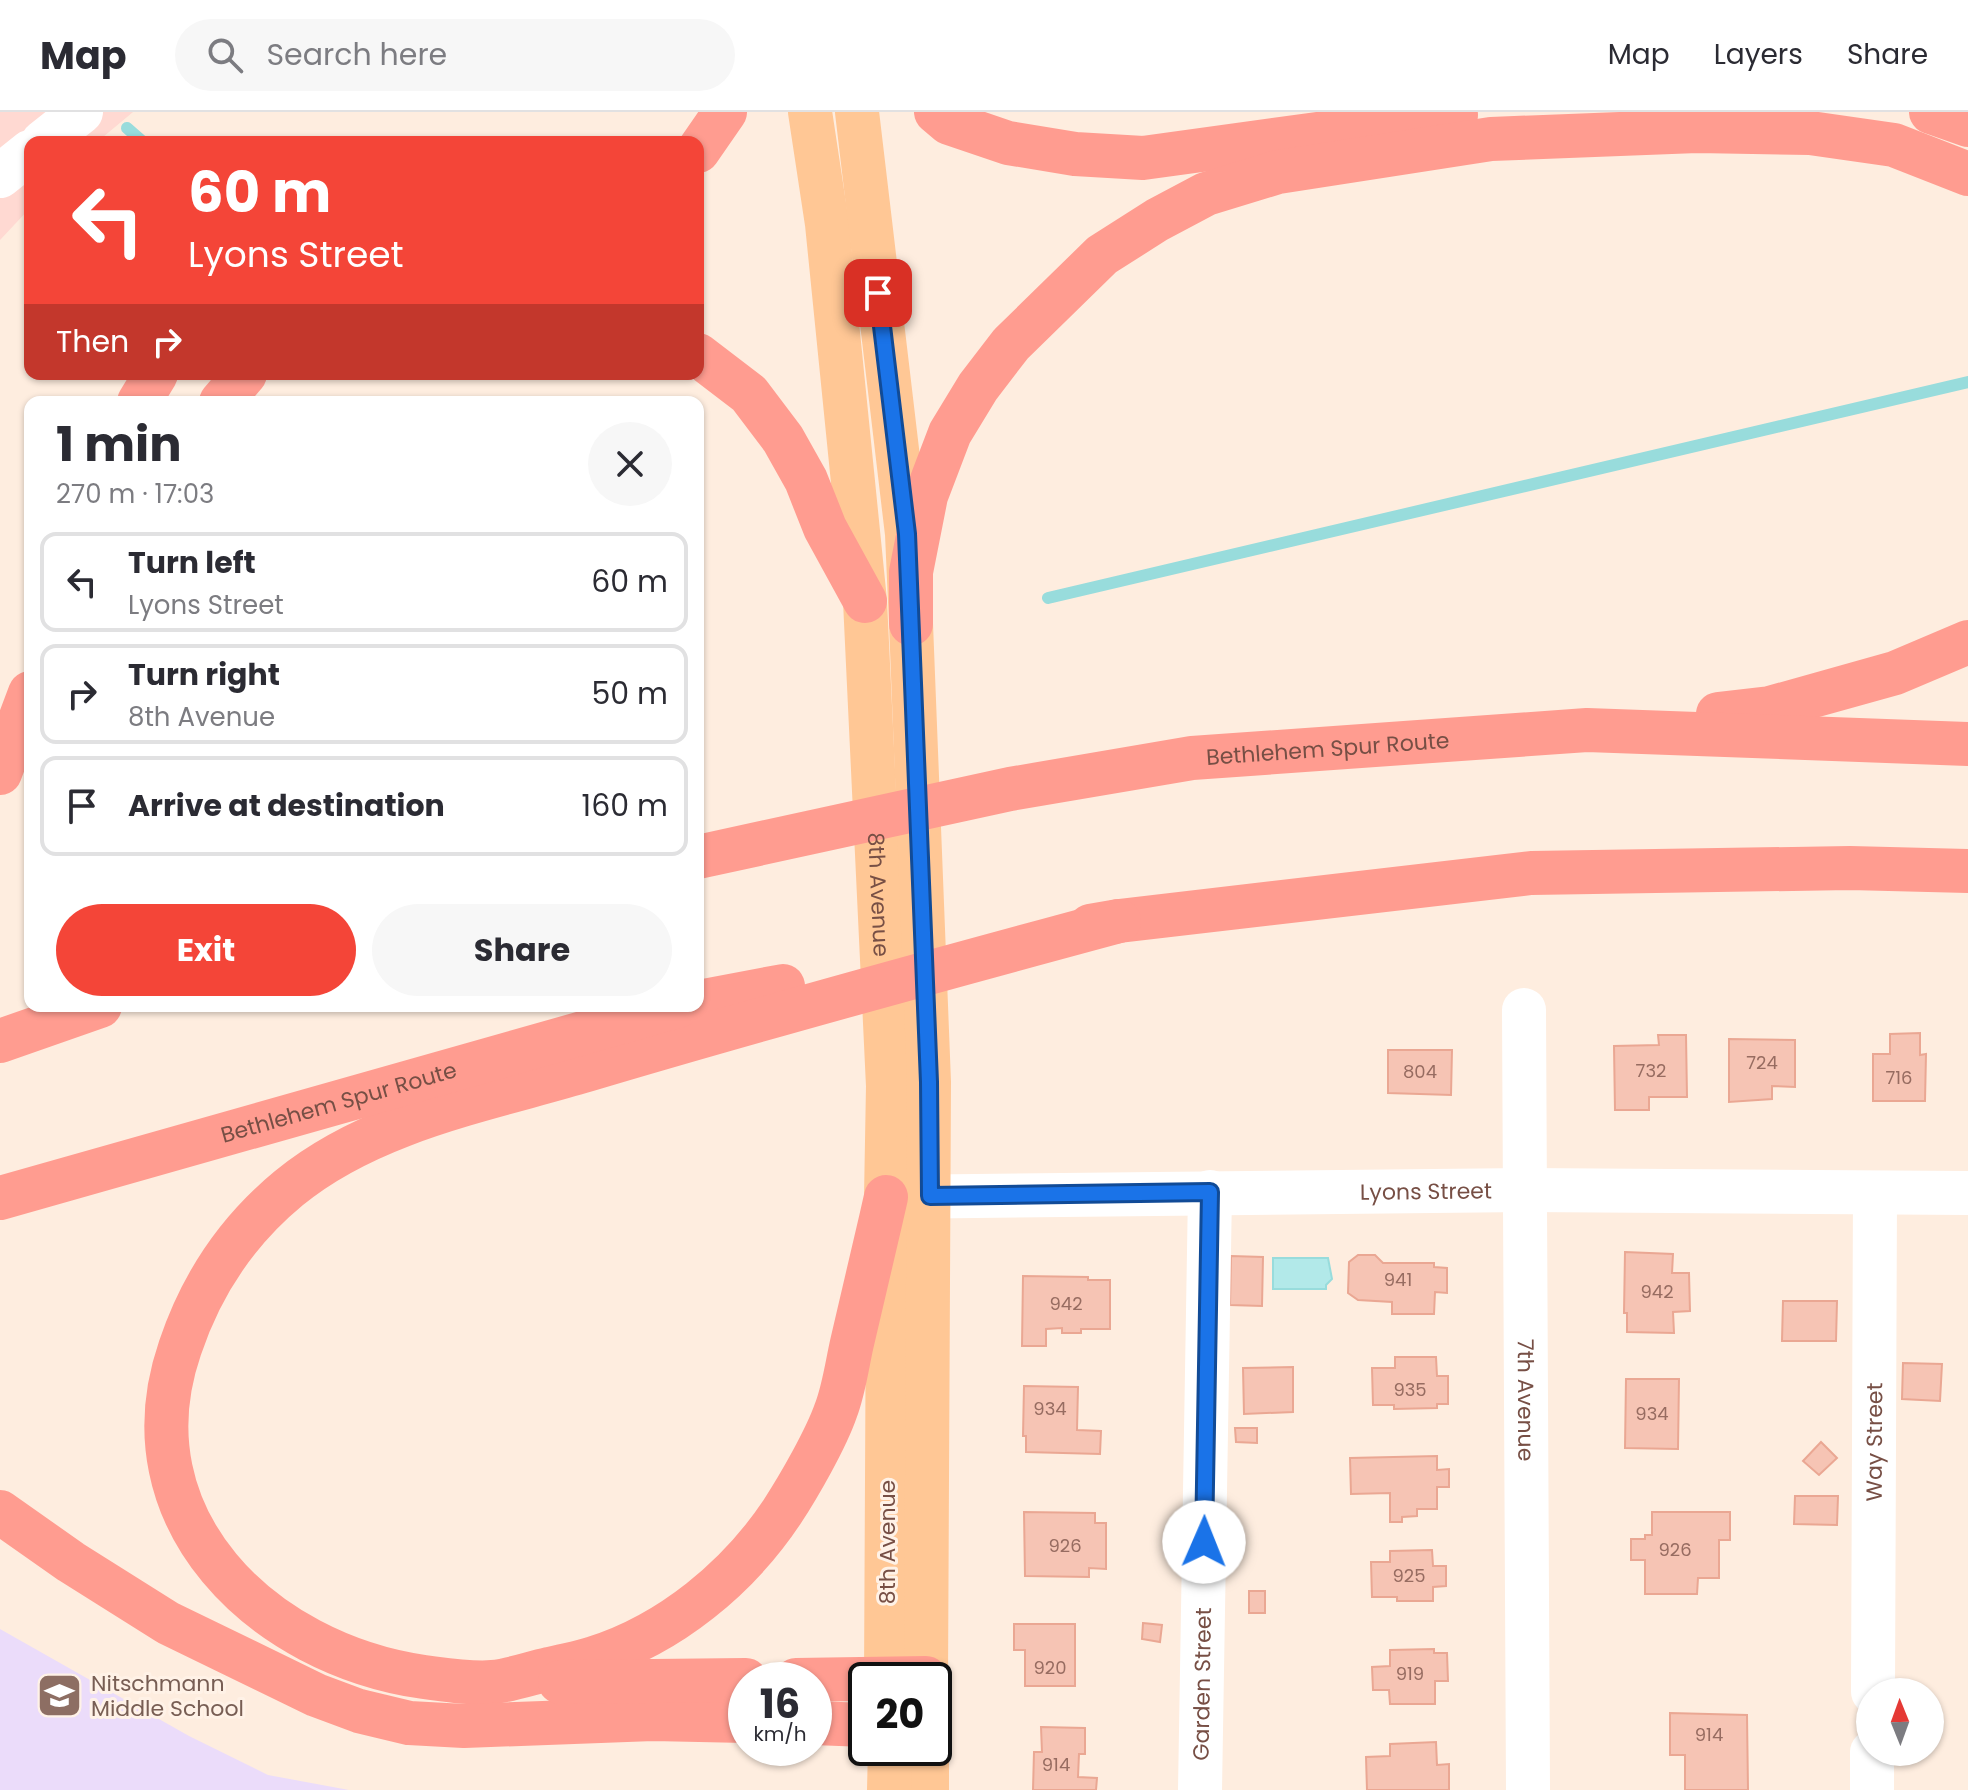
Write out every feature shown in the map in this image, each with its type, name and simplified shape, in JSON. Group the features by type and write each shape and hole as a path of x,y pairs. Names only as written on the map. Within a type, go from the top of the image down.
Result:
{"highway":[{"path":"704,142 725,112"},
{"path":"936,112 949,123 1008,143 1075,154 1143,158 1475,112"},
{"path":"1931,112 1968,125"},
{"path":"911,624 911,572 926,496 950,433 978,387 1011,344 1102,255 1206,194 1278,172 1491,139 1697,131 1810,133 1894,145 1968,174"},
{"path":"704,360 749,394 783,439 806,480 825,528 865,601"},
{"path":"226,396 240,380"},
{"path":"1587,730 1770,708 1895,673 1968,642"},
{"path":"0,773 24,709"},
{"name":"Bethlehem Spur Route","path":"704,856 1010,789 1192,758 1587,730 1968,744"},
{"path":"704,825 749,817 1010,789"},
{"path":"704,1001 1119,921 1531,873 1850,868 1968,871"},
{"path":"728,1680 457,1681 396,1673 359,1662 283,1626 245,1597 215,1564 180,1502 171,1465 166,1419 170,1377 202,1293 226,1254 255,1220 289,1188 331,1159 395,1127 740,1024 1119,921"},
{"path":"0,1041 83,1012"},
{"name":"Bethlehem Spur Route","path":"0,1198 657,1012"},
{"path":"494,1682 595,1658 637,1640 674,1619 715,1589 749,1555 782,1512 837,1409 886,1197"},
{"path":"0,1512 71,1562 168,1623 316,1695 359,1711 409,1723 464,1726 653,1719 728,1721"}],"main road":[{"name":"8th Avenue","path":"810,112 827,224 909,1084 930,1196 907,1662"},
{"name":"8th Avenue","path":"857,112 907,534 911,624 909,1084 886,1197 905,1662"},
{"path":"889,1790 890,1766"},
{"path":"927,1766 927,1790"}],"street":[{"path":"51,136 81,112"},
{"path":"0,176 24,157"},
{"name":"7th Avenue","path":"1524,1010 1528,1790"},
{"name":"Lyons Street","path":"886,1197 1526,1190 1968,1193"},
{"name":"Garden Street","path":"1200,1790 1210,1192"},
{"name":"Way Street","path":"1873,1678 1875,1193"},
{"path":"1872,1766 1872,1790"}],"shaded area":[{"path":"0,112 133,112 104,136 24,136 24,214 0,240"},
{"name":"Nitschmann Middle School","path":"0,1629 189,1736 268,1775 349,1790 0,1790"}],"water":[{"path":"1273,1258 1328,1258 1332,1279 1326,1289 1273,1289"}],"building":[{"path":"1920,1033 1920,1055 1926,1054 1925,1101 1873,1101 1873,1054 1890,1054 1890,1034"},
{"path":"1658,1035 1686,1035 1687,1097 1649,1097 1649,1110 1615,1110 1614,1046 1659,1045"},
{"path":"1729,1039 1795,1040 1795,1087 1772,1086 1772,1099 1729,1102"},
{"path":"1388,1050 1452,1050 1451,1095 1388,1093"},
{"path":"1625,1252 1673,1254 1672,1273 1689,1273 1690,1311 1673,1312 1674,1333 1627,1332 1627,1313 1624,1313"},
{"path":"1358,1255 1375,1255 1383,1263 1434,1263 1434,1267 1447,1268 1447,1293 1435,1292 1434,1314 1392,1314 1392,1302 1358,1300 1348,1293 1349,1262"},
{"path":"1231,1256 1263,1257 1262,1306 1230,1305"},
{"path":"1023,1276 1110,1280 1110,1329 1081,1329 1081,1333 1062,1333 1062,1328 1046,1329 1046,1346 1022,1346"},
{"path":"1783,1301 1837,1301 1836,1341 1782,1341"},
{"path":"1395,1357 1436,1357 1437,1376 1448,1376 1448,1404 1437,1404 1437,1408 1394,1409 1394,1405 1373,1405 1372,1368 1395,1368"},
{"path":"1903,1363 1942,1364 1940,1401 1902,1399"},
{"path":"1293,1367 1293,1412 1244,1414 1243,1368"},
{"path":"1626,1379 1679,1379 1678,1449 1625,1448"},
{"path":"1024,1386 1078,1387 1077,1430 1101,1431 1100,1454 1026,1452 1026,1436 1023,1436"},
{"path":"1235,1428 1257,1428 1257,1443 1236,1442"},
{"path":"1821,1442 1837,1458 1819,1475 1803,1461"},
{"path":"1437,1456 1437,1470 1449,1469 1449,1487 1437,1487 1437,1509 1417,1509 1417,1516 1402,1517 1402,1522 1390,1522 1390,1493 1351,1494 1350,1458"},
{"path":"1795,1496 1838,1496 1837,1525 1794,1524"},
{"path":"1024,1512 1095,1513 1095,1523 1106,1523 1106,1569 1089,1568 1089,1577 1025,1576"},
{"path":"1652,1512 1730,1512 1730,1540 1719,1540 1719,1578 1698,1578 1697,1594 1645,1594 1645,1560 1631,1560 1631,1539 1645,1539 1645,1535 1652,1535"},
{"path":"1432,1550 1433,1566 1446,1566 1446,1586 1433,1587 1433,1601 1372,1597 1371,1562 1390,1562 1390,1551"},
{"path":"1249,1591 1265,1591 1265,1613 1249,1613"},
{"path":"1143,1623 1162,1625 1160,1642 1142,1639"},
{"path":"1014,1624 1075,1624 1075,1686 1025,1686 1025,1650 1014,1650"},
{"path":"1434,1649 1434,1653 1447,1653 1448,1681 1435,1681 1435,1704 1390,1704 1389,1690 1373,1690 1372,1667 1390,1666 1390,1650"},
{"path":"1670,1713 1747,1715 1748,1790 1685,1790 1685,1755 1670,1755"},
{"path":"1041,1727 1085,1728 1085,1754 1079,1754 1078,1777 1097,1778 1096,1790 1033,1790 1034,1752 1042,1752"},
{"path":"1436,1742 1437,1765 1449,1764 1449,1790 1367,1790 1366,1757 1390,1756 1390,1744"}],"waterway":[{"path":"127,128 136,136"},
{"path":"1048,598 1968,382"}],"place":[{"name":"Nitschmann Middle School","path":"60,1696"}],"route":[{"path":"878,293 907,534 929,1082 930,1196 1210,1192 1204,1542"}]}
